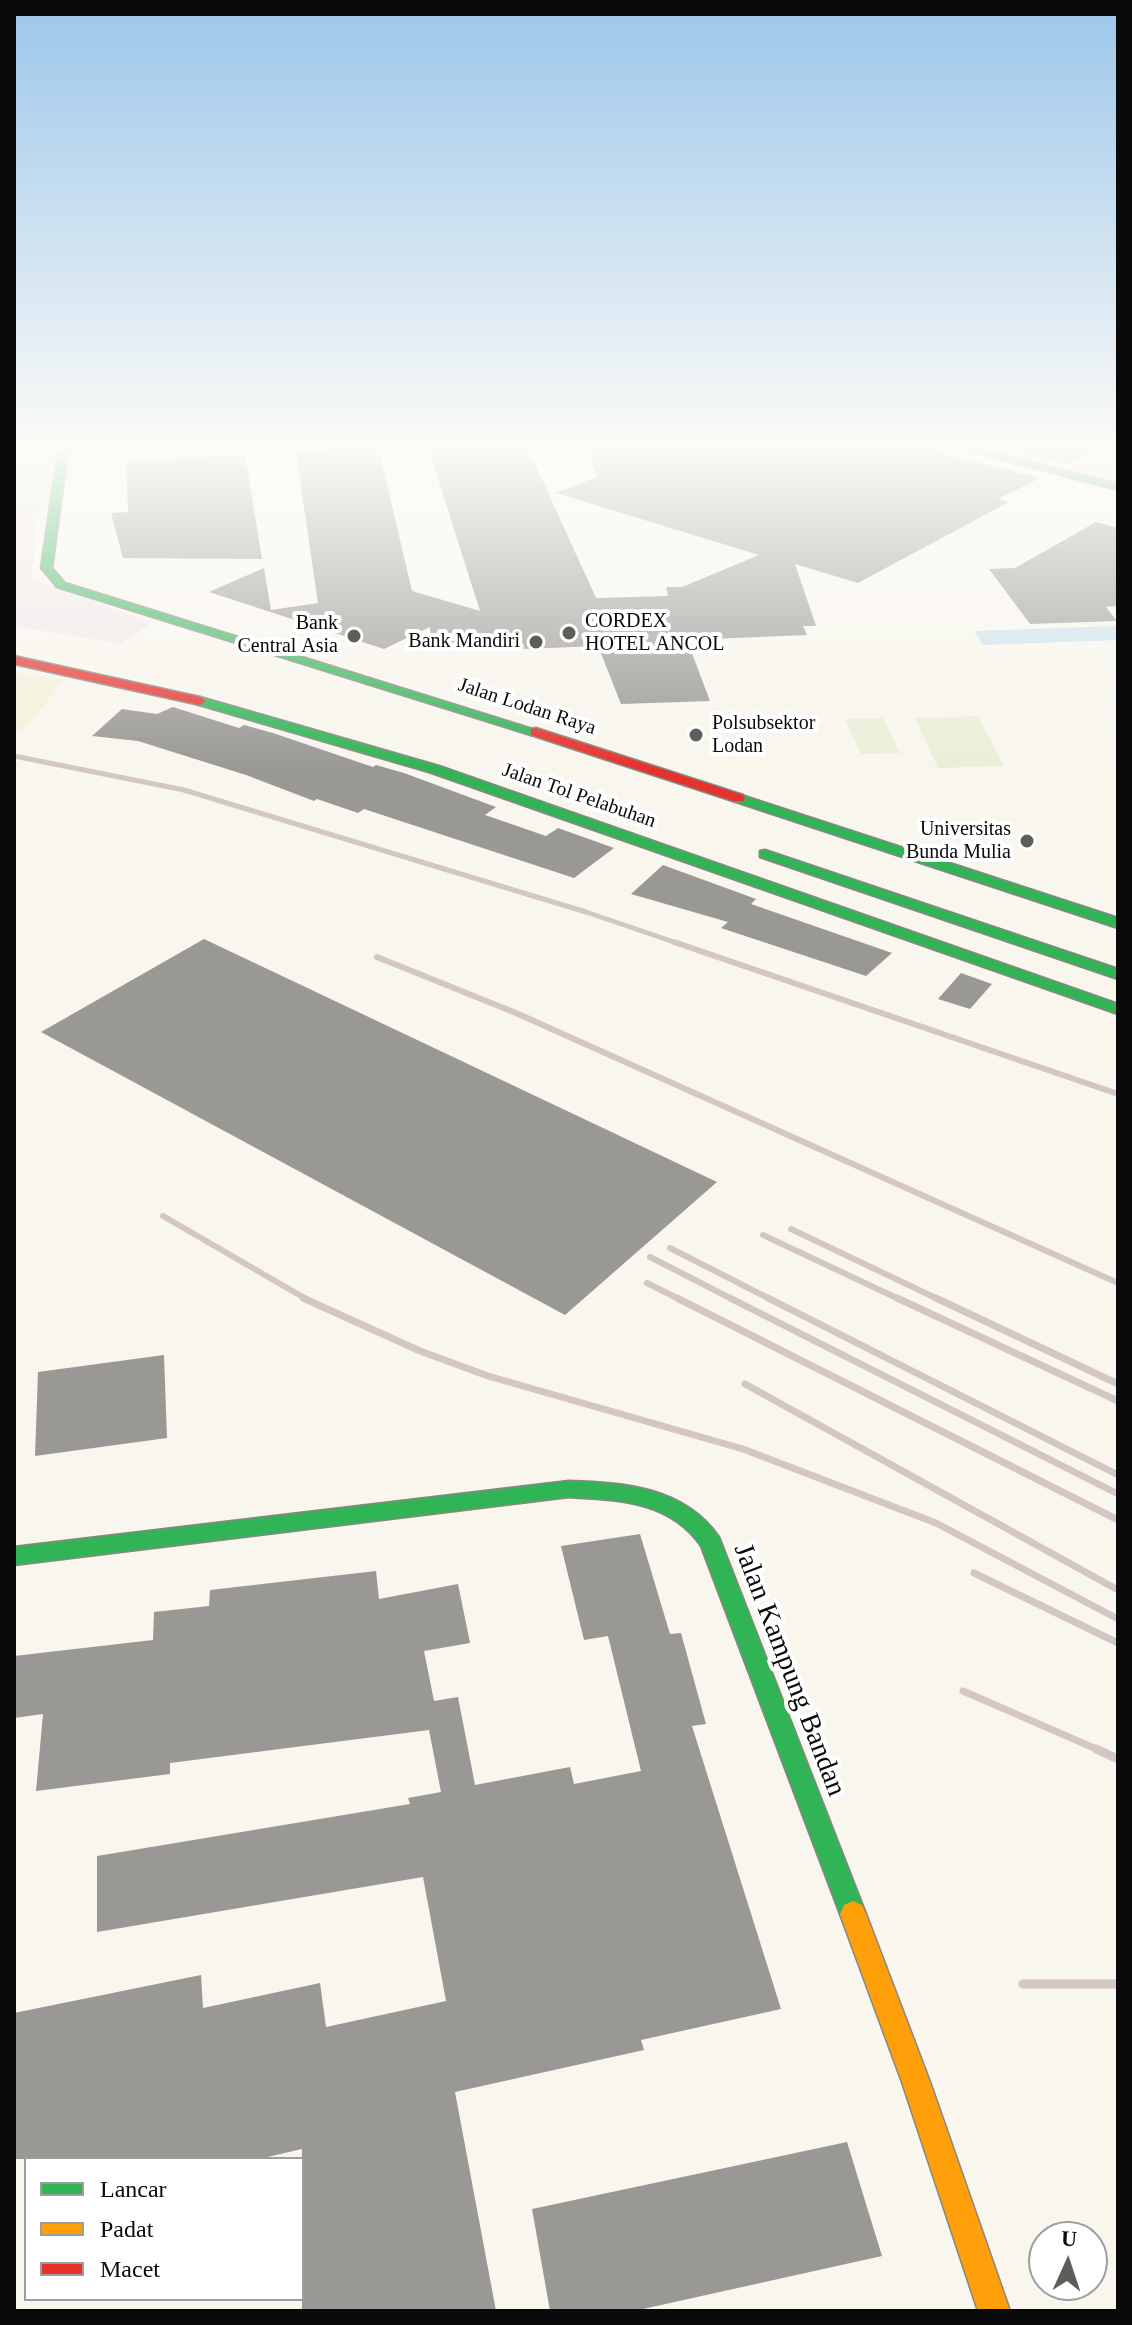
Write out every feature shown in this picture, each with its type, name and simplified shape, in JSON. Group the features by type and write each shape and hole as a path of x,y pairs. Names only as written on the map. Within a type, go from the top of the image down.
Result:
{"main road":[{"name":"Jalan Lodan Raya","path":"47,552 46,568 61,585 479,714 1118,923"},
{"name":"Jalan Tol Pelabuhan","path":"14,660 180,695 406,759 939,949 1118,1009"},
{"path":"751,849 1118,974"},
{"name":"Jalan Kampung Bandan","path":"14,1556 569,1489 614,1490 677,1510 704,1531 721,1565 916,2082 994,2311"}],"shaded area":[{"path":"14,552 34,552 32,578 152,623 122,644 14,626"}],"green space":[{"path":"14,672 65,680 21,732 14,731"},
{"path":"978,716 1004,766 938,768 915,718"},
{"path":"883,718 900,753 861,754 845,719"}],"water":[{"path":"1115,626 1118,640 983,645 974,631"}],"building":[{"path":"122,552 261,552 262,559 123,558"},
{"path":"311,552 403,552 412,591 480,611 461,552 575,552 596,598 668,596 666,587 682,587 759,555 751,552 915,552 858,583 795,564 816,626 803,626 807,635 687,640 710,701 621,704 598,646 523,649 522,643 431,645 430,627 384,649 209,592 264,568 271,610 318,603"},
{"path":"1042,552 1118,552 1118,606 1106,607 1117,621 1030,624 989,569 1015,568"},
{"path":"173,707 239,728 244,725 273,733 373,767 376,765 404,773 496,807 485,815 546,836 558,828 614,848 574,878 364,809 358,813 317,799 314,801 246,775 138,741 92,736 122,709 157,714"},
{"path":"663,865 756,899 751,904 892,953 866,976 721,928 728,922 631,894"},
{"path":"204,939 717,1182 565,1315 41,1032"},
{"path":"961,973 992,984 970,1009 938,999"},
{"path":"164,1355 167,1438 35,1456 38,1372"},
{"path":"640,1534 670,1634 681,1633 706,1724 692,1726 781,2009 641,2040 644,2050 455,2092 496,2311 302,2311 302,2149 268,2157 14,2159 14,2013 201,1975 203,2008 320,1983 326,2027 446,2001 423,1877 97,1932 97,1856 410,1804 408,1798 441,1792 429,1730 170,1763 170,1774 36,1791 43,1714 14,1718 14,1656 153,1640 154,1612 209,1606 210,1590 376,1571 379,1599 458,1584 470,1643 424,1651 434,1701 458,1697 475,1785 570,1767 574,1784 641,1771 608,1636 584,1640 561,1546"},
{"path":"847,2142 882,2256 634,2311 550,2311 532,2209"}],"railway":[{"path":"14,756 184,790 586,912 680,944"},
{"path":"674,942 1118,1094"},
{"path":"377,957 516,1013 1118,1283"},
{"path":"163,1216 308,1300"},
{"path":"791,1229 940,1300"},
{"path":"763,1235 901,1300"},
{"path":"670,1248 772,1300"},
{"path":"650,1257 734,1300"},
{"path":"647,1283 677,1298"},
{"path":"303,1298 420,1351 488,1376 743,1449 936,1523 1118,1619"},
{"path":"677,1298 681,1300"},
{"path":"677,1298 1118,1520"},
{"path":"730,1298 1118,1494"},
{"path":"768,1298 1118,1475"},
{"path":"897,1298 1118,1401"},
{"path":"936,1298 1118,1384"},
{"path":"745,1384 1118,1590"},
{"path":"974,1573 1118,1643"},
{"path":"963,1691 1101,1751"},
{"path":"1096,1749 1118,1759"},
{"path":"1023,1984 1118,1984"}],"traffic: fast":[{"path":"48,552 46,568 61,585 536,732"},
{"path":"200,701 434,769 1118,1009"},
{"path":"738,798 1118,923"},
{"path":"765,854 1118,974"},
{"path":"14,1556 569,1489 629,1494 668,1504 699,1526 711,1543 853,1914"}],"traffic: slow":[{"path":"853,1914 916,2082 994,2311"}],"traffic: jam":[{"path":"14,660 200,701"},
{"path":"536,732 738,798"}],"place":[{"name":"CORDEX HOTEL ANCOL","path":"569,633"},
{"name":"Bank Central Asia","path":"354,636"},
{"name":"Bank Mandiri","path":"536,642"},
{"name":"Polsubsektor Lodan","path":"696,735"},
{"name":"Universitas Bunda Mulia","path":"1027,841"}]}
